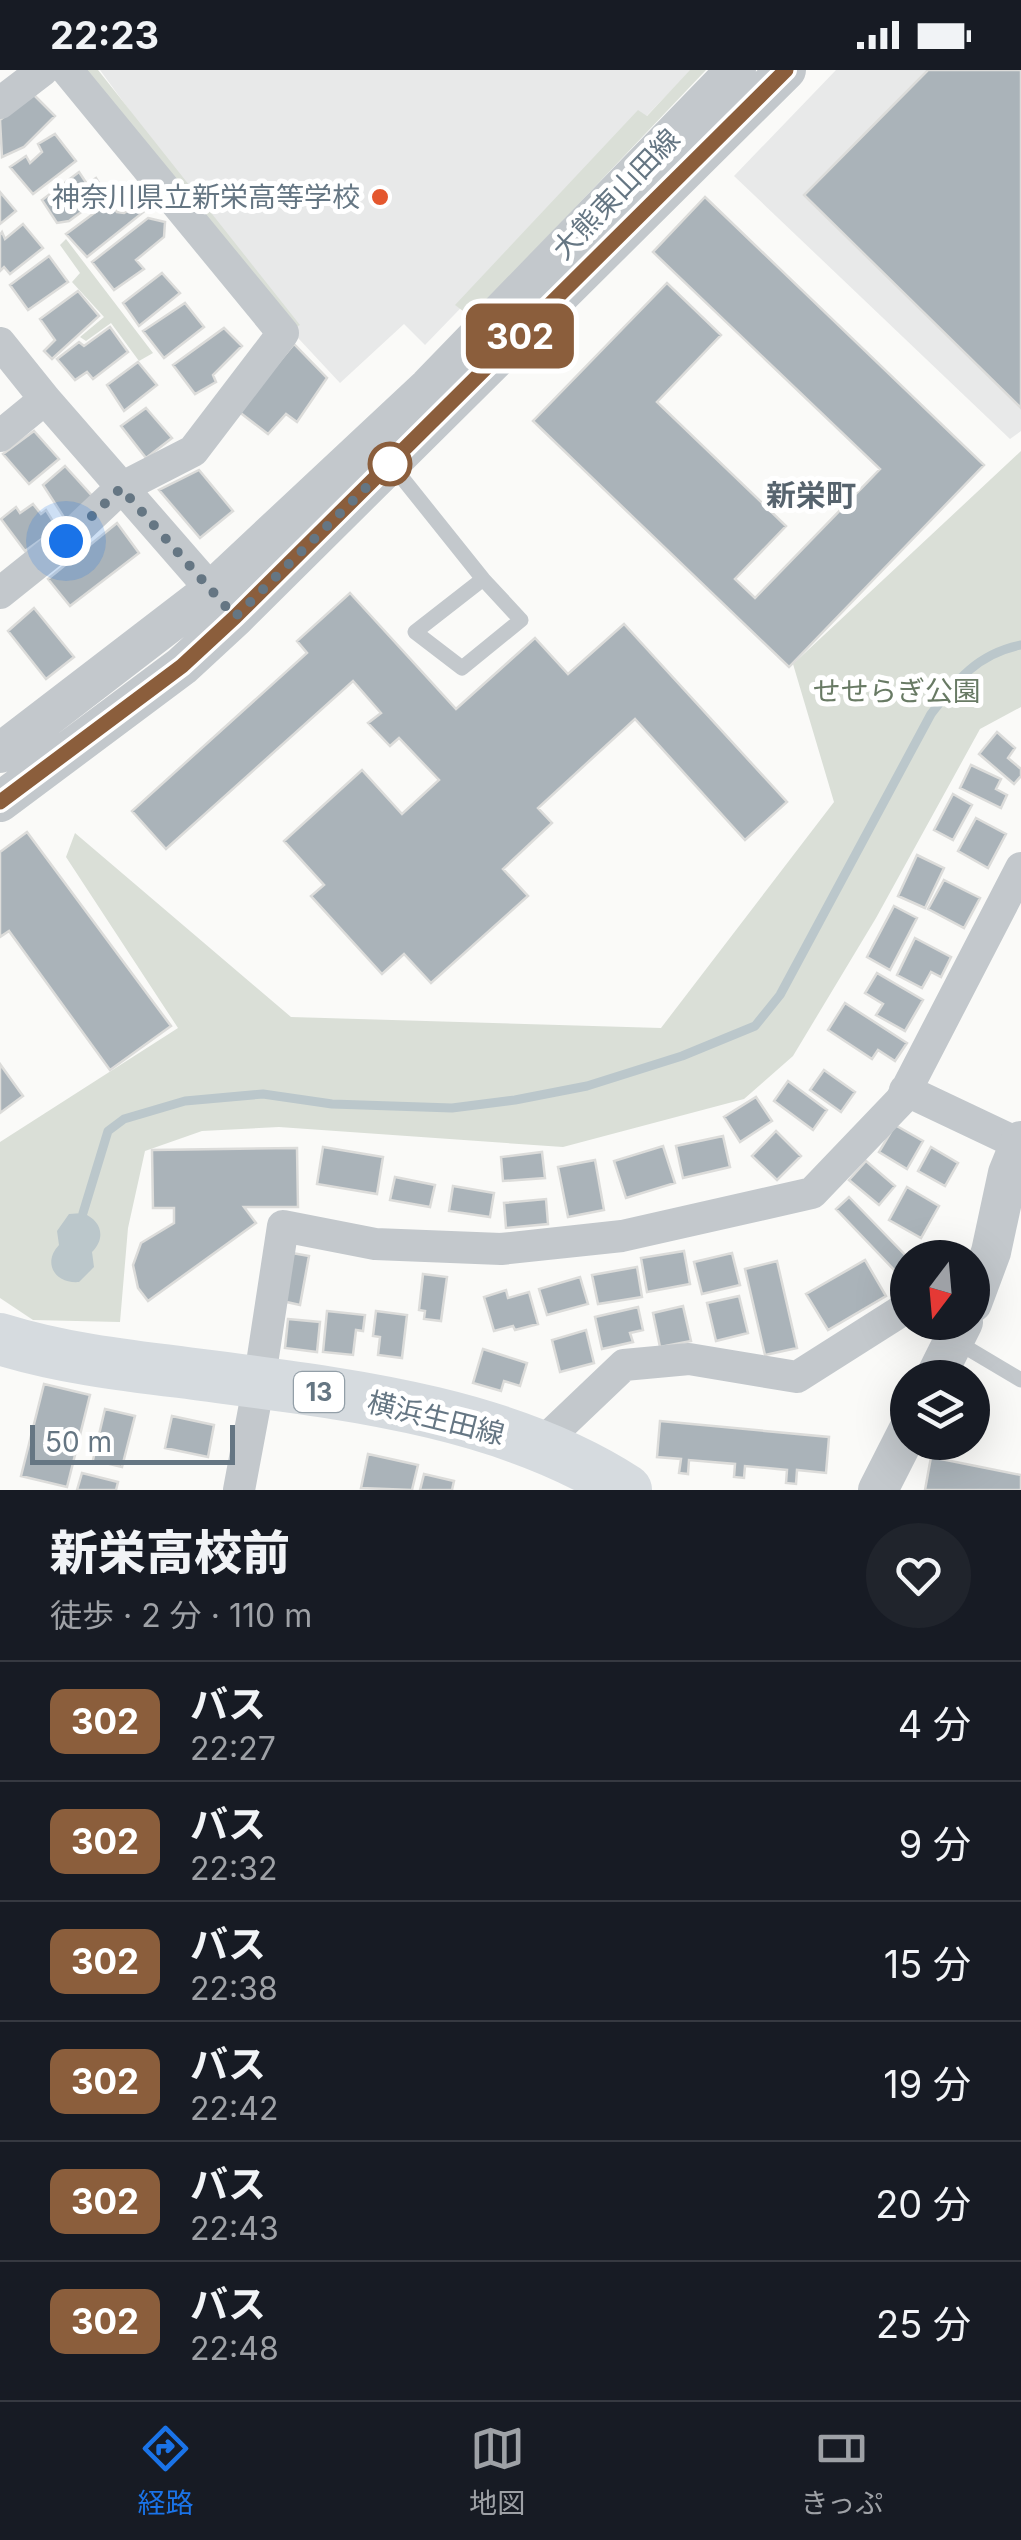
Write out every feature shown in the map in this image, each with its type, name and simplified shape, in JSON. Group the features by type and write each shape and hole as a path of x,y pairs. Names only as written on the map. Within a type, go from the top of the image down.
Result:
{"main road":[{"name":"横浜生田線","path":"0,1339 105,1363 404,1406 539,1446 626,1490"}],"street":[{"path":"0,103 42,70"},
{"path":"0,593 66,541 121,488 194,451 283,333 67,70"},
{"name":"大熊東山田線","path":"0,802 182,666 223,604 736,70"},
{"name":"大熊東山田線","path":"0,754 223,604 391,464 786,70"},
{"path":"0,342 223,604"},
{"path":"0,436 45,399"},
{"path":"239,1490 282,1226 374,1244 500,1249 622,1236 812,1193 900,1100 1021,868"},
{"path":"905,1090 1020,1143 1008,1173 1002,1233 990,1261"},
{"path":"539,1446 624,1365 689,1359 798,1377 890,1319"},
{"path":"878,1490 894,1460"}],"lane":[{"path":"391,464 482,579 521,620 462,668 415,632 482,579"},
{"path":"970,1340 1021,1380"}],"shaded area":[{"name":"神奈川県立新栄高等学校","path":"100,70 691,70 425,345 404,324 340,383 285,324"},
{"path":"836,70 1021,70 1021,431 1010,439 734,176"},
{"path":"83,1213 98,1225 100,1236 92,1252 94,1267 79,1282 71,1282 58,1276 52,1259 59,1245 57,1231 69,1214"}],"green space":[{"path":"77,70 98,70 300,325 287,332"},
{"path":"690,70 706,70 471,317 455,305 638,110 647,116"},
{"path":"66,239 153,353 139,361 111,323 86,341 80,337 104,317 72,282 80,273 60,245"},
{"name":"せせらぎ公園","path":"1021,451 1021,707 980,729 876,918 793,1056 744,1099 563,1147 279,1127 202,1131 145,1151 128,1228 120,1322 33,1320 0,1298 0,1142 178,1028 66,857 75,833 291,1017 661,1028 834,802 793,664"}],"building":[{"path":"928,70 1021,70 1021,408 804,195"},
{"path":"33,94 55,116 24,147 2,157 0,120"},
{"path":"55,134 76,161 33,194 10,167 26,156 30,163 42,152 38,144"},
{"path":"79,172 87,184 96,178 106,194 69,221 57,223 42,200"},
{"path":"0,192 16,211 0,224"},
{"path":"705,197 984,465 789,667 533,421 667,283 721,335 657,402 786,526 735,579 755,598 880,469 653,252"},
{"path":"109,202 117,212 124,213 140,204 146,210 87,257 66,234"},
{"path":"148,218 165,222 164,237 136,260 144,269 114,290 92,262"},
{"path":"23,224 43,248 10,274 4,267 0,271 0,235 2,232 5,239"},
{"path":"49,256 68,282 28,310 10,285"},
{"path":"162,273 180,293 139,326 123,303"},
{"path":"78,291 99,316 52,359 44,351 55,340 40,319"},
{"path":"185,303 204,327 164,358 143,331"},
{"path":"110,327 128,352 93,379 87,372 75,380 57,359 79,342 84,346"},
{"path":"224,328 242,346 213,375 216,382 195,394 173,365"},
{"path":"294,344 327,378 297,422 286,414 268,434 238,411"},
{"path":"138,362 157,385 124,411 107,385"},
{"path":"146,408 172,438 146,458 121,426"},
{"path":"34,431 59,459 29,484 3,454"},
{"path":"65,466 94,498 67,522 43,485"},
{"path":"199,470 233,511 200,538 159,490"},
{"path":"33,504 41,514 46,510 57,528 25,551 1,519 16,507 20,513"},
{"path":"117,523 139,553 70,606 48,579"},
{"path":"350,593 456,709 535,638 568,674 624,624 787,802 745,840 635,719 538,808 552,823 503,869 528,896 431,983 404,954 382,974 311,896 324,885 284,841 362,770 402,814 439,780 399,738 390,746 368,723 381,713 353,681 166,849 132,811 307,653 297,641"},
{"path":"34,608 74,657 46,679 8,631"},
{"path":"997,732 1015,748 1008,758 1021,769 1021,776 1014,784 979,754"},
{"path":"971,765 1001,779 996,789 1007,795 1001,808 960,788"},
{"path":"953,794 972,805 953,840 934,830"},
{"path":"976,818 1006,834 988,868 958,851"},
{"path":"27,832 171,1026 110,1070 9,931 0,937 0,852"},
{"path":"917,855 944,868 925,908 898,896"},
{"path":"944,880 980,898 964,928 928,909"},
{"path":"894,906 917,918 890,970 867,957"},
{"path":"915,938 951,957 941,977 931,972 922,988 897,975"},
{"path":"877,973 923,1000 905,1031 876,1015 883,1004 865,993"},
{"path":"845,1003 907,1043 895,1061 878,1050 872,1059 828,1030"},
{"path":"0,1064 23,1096 0,1113"},
{"path":"824,1070 855,1092 841,1112 810,1090"},
{"path":"788,1081 827,1110 813,1130 774,1101"},
{"path":"756,1097 772,1121 740,1142 724,1117"},
{"path":"895,1125 923,1141 907,1169 879,1152"},
{"path":"776,1131 801,1156 777,1180 752,1156"},
{"path":"723,1136 730,1167 683,1178 676,1146"},
{"path":"663,1146 675,1183 626,1198 614,1161"},
{"path":"323,1147 383,1157 377,1194 317,1184"},
{"path":"931,1147 958,1163 945,1186 918,1171"},
{"path":"297,1148 298,1207 244,1207 256,1223 148,1301 138,1288 133,1265 141,1243 174,1223 174,1208 153,1208 152,1150"},
{"path":"542,1152 545,1178 503,1181 501,1157"},
{"path":"595,1160 604,1210 568,1217 558,1167"},
{"path":"866,1161 895,1186 879,1205 849,1180"},
{"path":"395,1177 435,1185 430,1207 390,1200"},
{"path":"453,1186 494,1193 490,1217 449,1211"},
{"path":"907,1187 939,1206 921,1238 889,1220"},
{"path":"849,1197 891,1240 890,1266 836,1209"},
{"path":"546,1199 548,1224 506,1228 504,1203"},
{"path":"684,1251 690,1284 647,1292 641,1258"},
{"path":"292,1253 309,1256 300,1305 282,1301"},
{"path":"732,1253 740,1285 702,1294 694,1262"},
{"path":"865,1260 886,1296 828,1330 806,1294"},
{"path":"777,1261 797,1348 765,1355 745,1269"},
{"path":"637,1267 642,1297 598,1304 592,1275"},
{"path":"423,1274 447,1277 441,1321 424,1319 425,1311 419,1310"},
{"path":"580,1277 588,1304 547,1315 539,1289"},
{"path":"506,1290 508,1298 529,1292 538,1324 494,1331 484,1297"},
{"path":"739,1296 748,1333 716,1341 707,1303"},
{"path":"683,1306 691,1341 660,1347 653,1313"},
{"path":"638,1307 643,1330 630,1333 633,1342 602,1349 595,1317"},
{"path":"327,1311 365,1315 363,1331 356,1330 353,1355 323,1352"},
{"path":"376,1311 407,1315 402,1358 378,1355 380,1337 373,1336"},
{"path":"288,1319 320,1322 317,1352 285,1348"},
{"path":"586,1330 594,1363 560,1372 552,1340"},
{"path":"483,1349 527,1363 520,1386 504,1381 501,1391 473,1383"},
{"path":"44,1384 90,1395 67,1487 21,1476"},
{"path":"105,1409 135,1416 122,1467 93,1460"},
{"path":"172,1416 214,1425 208,1457 165,1448"},
{"path":"660,1421 829,1437 826,1473 797,1470 796,1484 786,1483 787,1470 745,1466 744,1478 734,1477 735,1464 689,1460 688,1474 679,1473 681,1459 657,1457"},
{"path":"368,1454 418,1465 412,1490 361,1488"},
{"path":"930,1460 1021,1475 1021,1490 925,1490"},
{"path":"82,1473 118,1482 116,1490 77,1490"},
{"path":"424,1474 454,1481 452,1490 420,1490"}],"waterway":[{"path":"83,1213 108,1131 124,1119 185,1101 263,1094 332,1104 452,1108 515,1100 587,1086 682,1056 755,1026 780,995 931,714 980,662 1021,645"}],"bus line":[{"name":"302","path":"0,802 182,666 235,617 786,70"}],"place":[{"name":"神奈川県立新栄高等学校","path":"380,197"}],"district":[{"name":"新栄町","path":"811,495"}],"route":[{"path":"66,541 121,488 235,617 390,464"}]}
